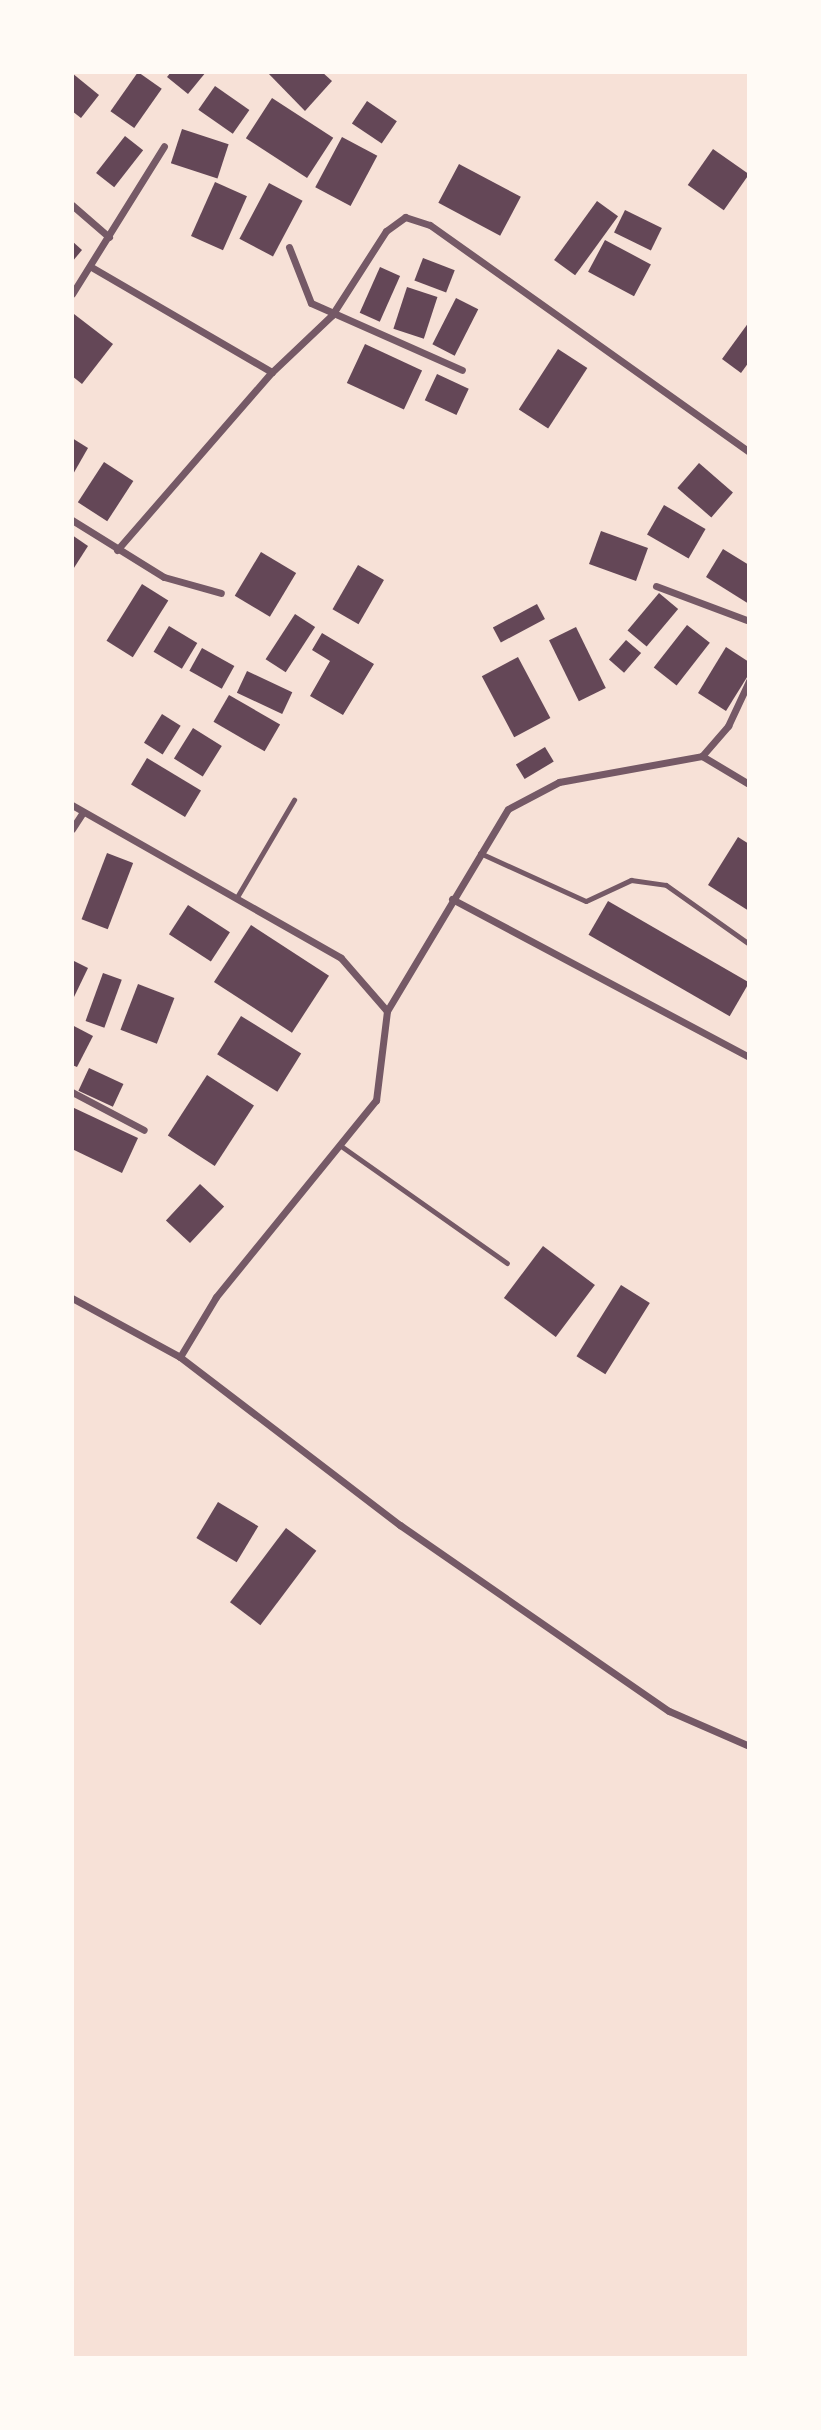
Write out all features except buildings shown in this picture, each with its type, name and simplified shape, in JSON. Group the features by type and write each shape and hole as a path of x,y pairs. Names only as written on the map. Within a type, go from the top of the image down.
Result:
{"street":[{"path":"72,294 93,268 164,146"},
{"path":"72,205 109,237"},
{"path":"117,550 272,372 332,316 386,231 405,217 430,225 749,452"},
{"path":"289,247 311,303 332,316 463,370"},
{"path":"93,268 272,372"},
{"path":"72,520 164,577 221,593"},
{"path":"656,586 749,621"},
{"path":"180,1357 216,1297 376,1101 387,1011 508,808 559,782 702,756 728,726 749,681"},
{"path":"702,756 749,784"},
{"path":"72,805 341,958 387,1011"},
{"path":"72,829 83,812"},
{"path":"452,900 749,1057"},
{"path":"72,1092 144,1130"},
{"path":"72,1298 180,1357 570,1646 669,1711 749,1746"}],"lane":[{"path":"237,897 294,800"},
{"path":"480,853 586,901 631,880 666,885 749,944"},
{"path":"341,1146 507,1263"}]}
